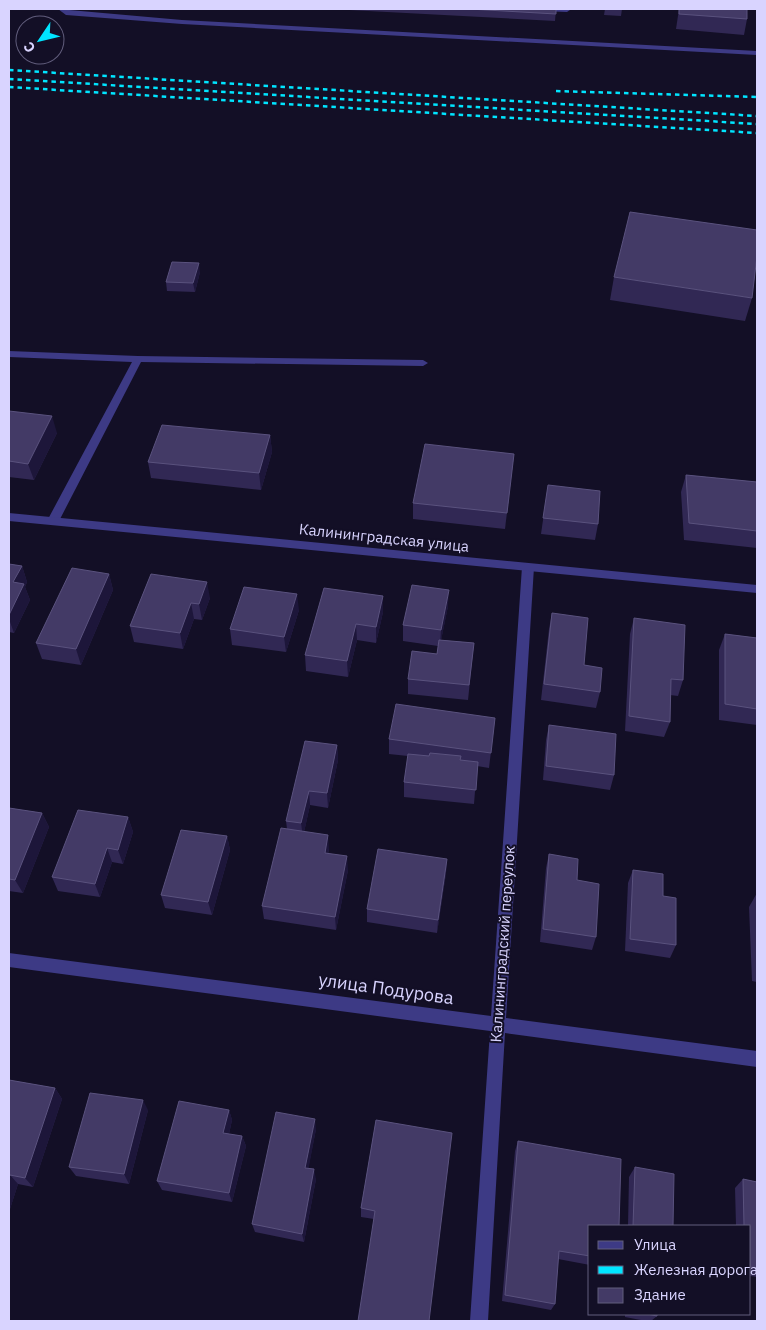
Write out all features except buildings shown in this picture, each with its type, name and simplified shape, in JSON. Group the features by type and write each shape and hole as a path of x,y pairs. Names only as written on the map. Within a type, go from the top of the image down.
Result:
{"street":[{"path":"61,9 66,13 182,22 757,53"},
{"path":"542,9 567,10 563,19"},
{"path":"9,354 138,359 423,363"},
{"path":"53,521 138,359"},
{"name":"Калининградская улица","path":"9,516 757,589"},
{"name":"Калининградский переулок","path":"479,1321 528,567"},
{"name":"улица Подурова","path":"9,960 757,1059"}],"railway":[{"path":"9,70 757,116"},
{"path":"9,79 757,124"},
{"path":"9,87 757,133"},
{"path":"556,91 757,97"}]}
